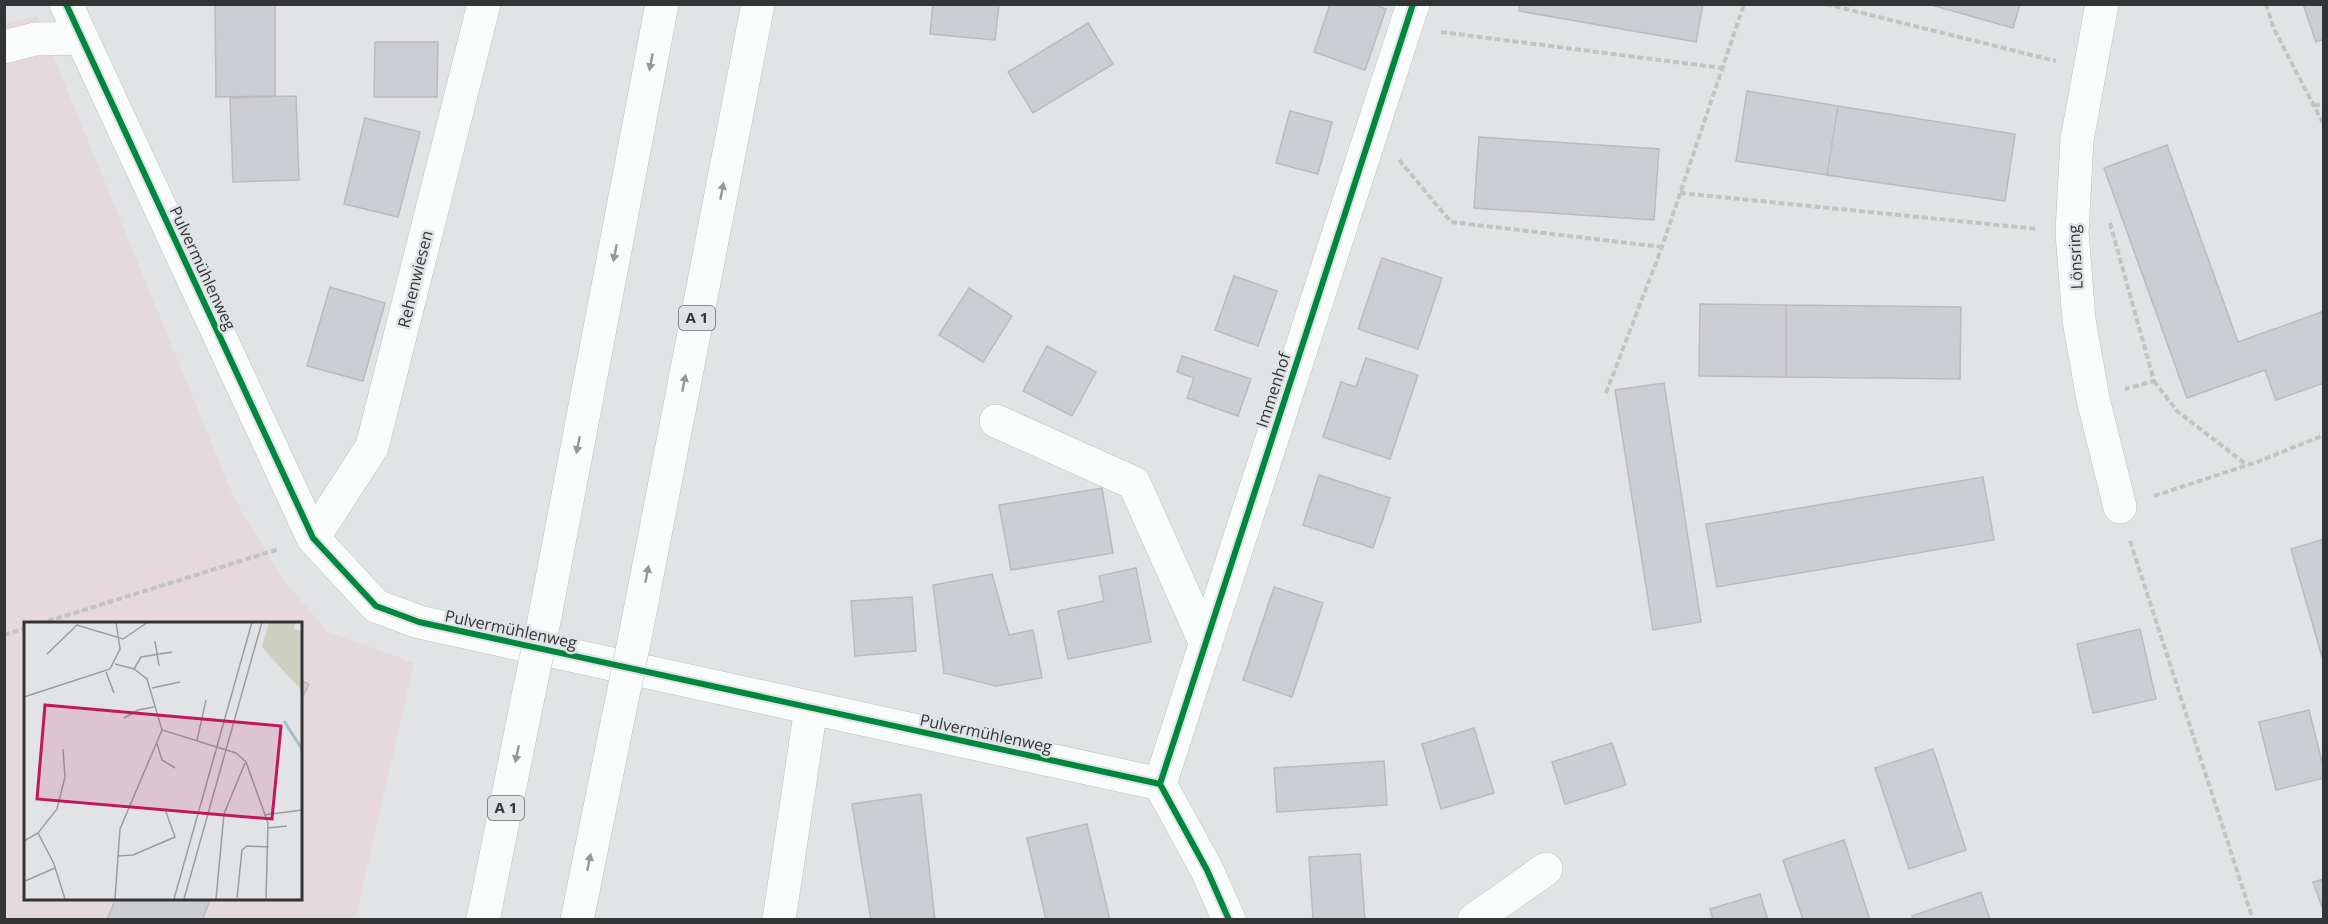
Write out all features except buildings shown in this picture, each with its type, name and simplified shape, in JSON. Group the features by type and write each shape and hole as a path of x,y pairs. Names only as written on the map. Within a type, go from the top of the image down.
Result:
{"main road":[{"name":"Pulvermühlenweg","path":"66,4 313,538 375,606 418,622 1160,784"},
{"name":"Rehenwiesen","path":"313,538 372,447 484,4"},
{"name":"A 1","path":"483,920 545,616 663,4"},
{"name":"A 1","path":"577,920 636,632 758,4"},
{"name":"Lönsring","path":"2102,4 2077,140 2072,232 2079,320 2093,399 2120,507"},
{"name":"Immenhof","path":"1160,784 1409,16"},
{"path":"4,47 35,39 82,38"},
{"path":"996,421 1134,483 1206,644"},
{"path":"779,920 810,708"},
{"path":"1160,784 1207,870 1229,920"},
{"path":"1474,920 1546,869"}],"path":[{"path":"1606,393 1662,247 1744,4"},
{"path":"1826,4 2089,69"},
{"path":"2266,4 2274,29 2324,125"},
{"path":"1409,16 1722,69"},
{"path":"2314,106 2324,103"},
{"path":"1372,129 1451,222 1662,247"},
{"path":"1680,193 2072,232"},
{"path":"2107,212 2154,381 2177,411 2248,465"},
{"path":"2093,399 2154,381"},
{"path":"2253,920 2120,507 2248,465 2324,435"},
{"path":"45,622 313,538"},
{"path":"4,635 24,629"}],"shaded area":[{"path":"37,16 234,498 282,578 328,632 414,663 355,919 5,919 4,24"}],"cycle path":[{"path":"66,4 313,538 376,606 419,622 1160,784 1207,870 1229,920"},
{"path":"1160,784 1413,4"}]}
